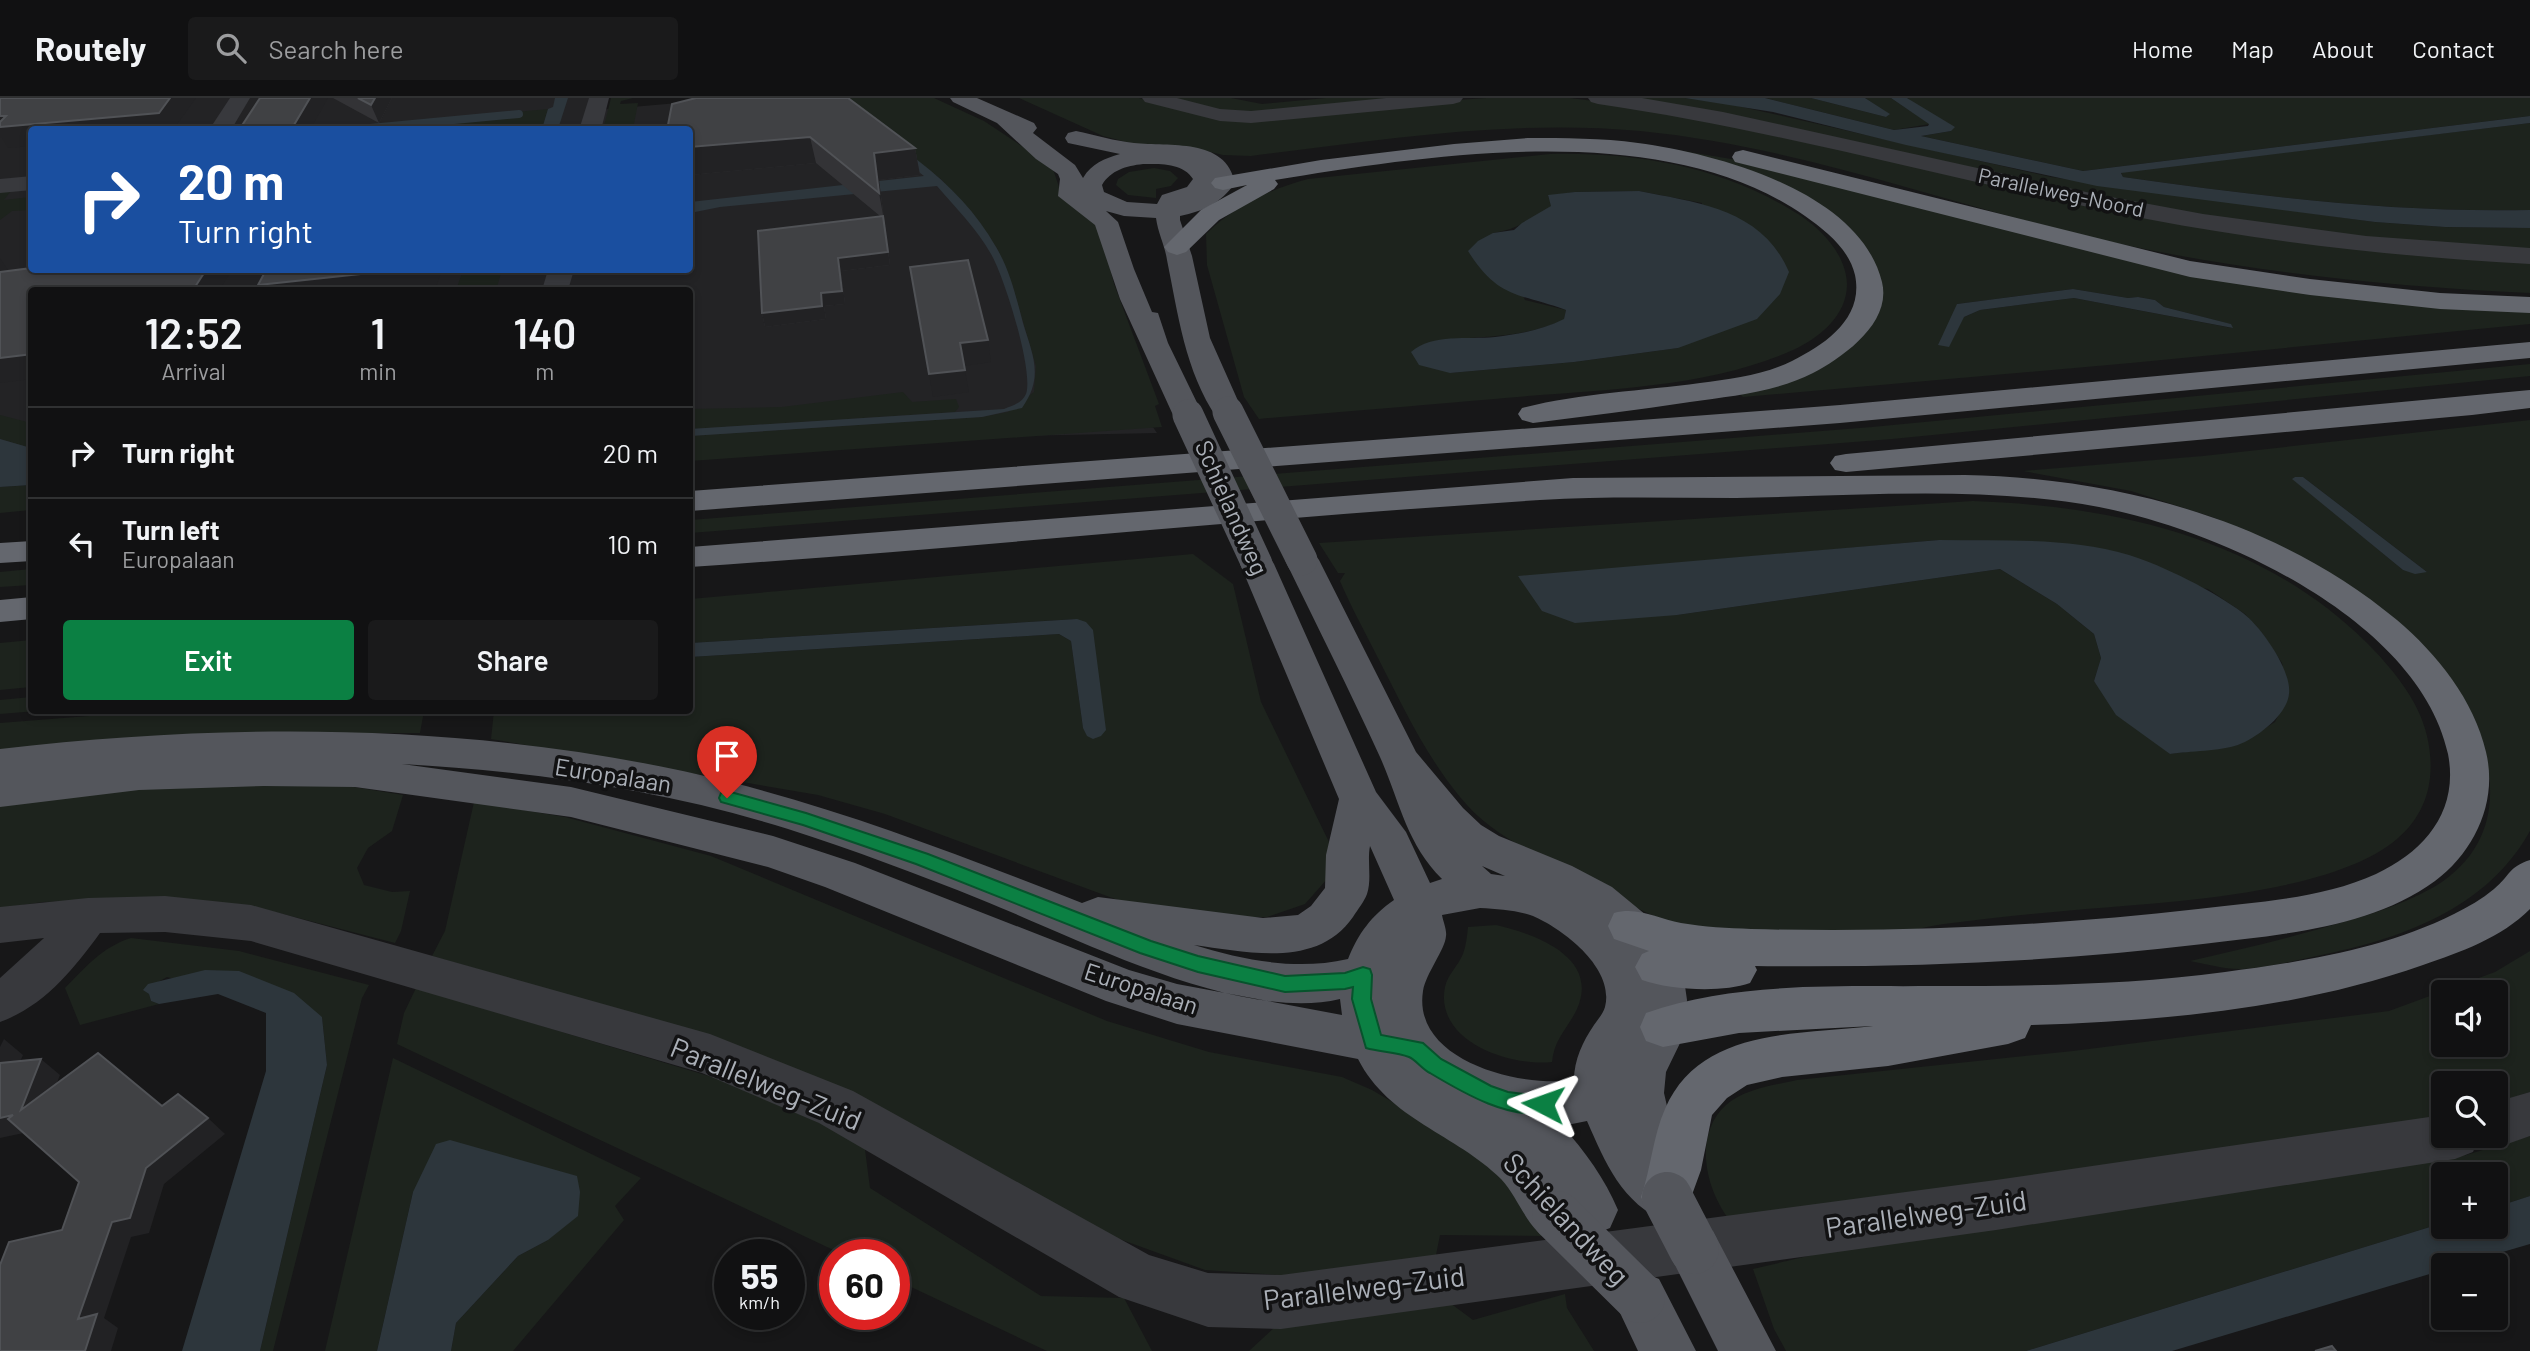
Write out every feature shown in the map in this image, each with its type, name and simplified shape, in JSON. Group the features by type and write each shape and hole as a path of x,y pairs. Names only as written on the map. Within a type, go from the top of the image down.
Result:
{"highway":[{"path":"1177,247 1210,215 1301,164 1454,139 1525,134 1597,135 1659,141 1755,159 1965,215 2190,269 2440,301 2530,305"},
{"path":"1055,473 1736,387 1800,368 1831,352 1853,333 1872,297 1869,274 1860,255 1845,236 1825,219 1801,203 1741,175 1674,156 1620,148 1545,144 1213,170"},
{"path":"693,501 1712,425 2171,387 2530,350"},
{"path":"693,557 1550,490 2244,428 2530,399"},
{"path":"1550,490 2009,486 2084,495 2169,515 2234,537 2273,555 2336,591 2367,614 2438,687 2453,713 2471,760 2469,803 2460,826 2428,865 2365,897 2325,909 2045,943 1936,948 1831,949 1700,945 1659,939 1620,938"},
{"path":"0,553 28,551"},
{"path":"0,611 28,608"},
{"path":"1626,1061 1749,1012 2143,999 2239,990 2332,974 2415,951 2469,927 2510,902 2530,877"},
{"path":"1658,967 1675,970 1766,971 1831,949"},
{"path":"1667,1197 1678,1162 1683,1124 1695,1100 1713,1078 1737,1067 1777,1057 1885,1046 2143,999"}],"main road":[{"path":"960,98 1047,123 1118,157 1135,155 1177,159 1213,170 1211,197 1174,206 1130,211 1108,205 1094,196 1090,185 1101,169 1135,155"},
{"path":"998,107 1101,169"},
{"path":"998,107 1044,154 1067,170 1072,179 1070,196 1106,222 1128,290 1154,344"},
{"name":"Schielandweg","path":"1174,206 1168,228 1177,247 1193,328 1214,383 1401,760 1425,825 1441,853 1478,889"},
{"name":"Schielandweg","path":"1130,211 1137,227 1142,295 1154,344 1257,564 1359,799 1369,850 1385,888 1410,924"},
{"name":"Europalaan","path":"0,763 63,754 270,743 361,759 506,775 667,783 806,820 922,859 1146,947 1246,976 1285,984 1345,981 1363,975"},
{"name":"Europalaan","path":"0,792 139,775 264,771 361,759"},
{"name":"Schielandweg","path":"1401,760 1465,835 1490,852 1584,891 1610,906 1620,938"},
{"name":"Europalaan","path":"506,775 571,802 774,852 840,875 1122,987 1220,1013 1280,1050 1395,1056"},
{"path":"1053,910 1263,936 1306,932 1327,919 1346,892 1347,855 1359,799"},
{"path":"1626,1061 1570,1102 1543,1104 1508,1101 1457,1080 1434,1066 1395,1056 1362,999 1363,975 1377,943 1410,924 1446,894 1478,889 1512,894 1560,911 1597,933 1620,938 1658,967 1666,1002 1626,1061 1607,1112 1638,1171 1667,1197 1748,1351"},
{"path":"1395,1056 1403,1031 1398,1005 1399,988 1408,963 1410,924"},
{"path":"1620,938 1629,993 1628,1012 1622,1025 1626,1061"},
{"name":"Schielandweg","path":"1395,1056 1416,1094 1456,1117 1514,1157 1534,1179 1574,1213 1640,1298 1668,1351"},
{"name":"Schielandweg","path":"1508,1101 1560,1160 1574,1213"}],"street":[{"path":"222,126 240,98"},
{"path":"591,126 599,98"},
{"path":"1152,98 1220,114 1251,117 1453,98"},
{"name":"Parallelweg-Noord","path":"1598,98 1766,126 2178,217 2354,243 2530,257"},
{"path":"0,186 28,183"},
{"name":"Parallelweg-Zuid","path":"0,925 88,916 165,914 251,923 710,1055 836,1107 1138,1278 1209,1300 1281,1302 1996,1205 2431,1140"},
{"path":"0,1002 24,989 55,958 88,916"},
{"path":"2508,1121 2530,1114"}],"shaded area":[{"path":"0,98 600,98 598,110 735,98 977,171 1157,433 693,443 693,287 28,287 28,481 0,483"},
{"path":"555,98 568,98 559,126 543,126 548,109 553,107"},
{"path":"611,98 633,98 621,101 620,104 638,103 634,126 604,126"},
{"path":"823,98 896,144 942,180 980,223 996,247 1012,284 1034,366 1033,386 1022,408 982,417 693,436 693,429 1004,409 1024,397 1027,382 1022,345 997,265 979,236 937,186 720,207 693,212 693,202 924,176"},
{"path":"835,98 934,98 984,121 1052,166 1061,193 1091,219 1101,232 1114,284 1159,404 1155,406 1162,427 693,461 693,436 982,417 1008,412 1034,392 1036,366 1012,284 997,248 942,180"},
{"path":"1019,98 1139,98 1217,117 1486,98 1570,98 1643,107 2095,205 2530,261 2530,293 2413,286 2296,274 2180,256 2065,231 1801,159 1748,147 1640,131 1591,128 1494,129 1251,156 1223,155 1198,149 1134,144 1103,136"},
{"path":"1166,98 1231,98 1262,104 1326,98 1422,98 1283,112 1225,111"},
{"path":"1622,98 1685,98 1729,104 2051,177 2375,222 2445,227 2530,228 2530,252 2431,246 2176,212"},
{"path":"1685,98 1765,98 1894,130 1928,126 1929,124 1891,98 1907,98 1955,127 1951,131 1921,136 2083,171 2530,116 2530,123 2121,173 2123,177 2326,202 2428,209 2530,210 2530,228 2445,227 2375,222 2097,186 1906,145 1773,112"},
{"path":"1765,98 1811,98 1886,117 1889,114 1865,98 1891,98 1930,124 1894,130"},
{"path":"1811,98 1865,98 1890,114 1886,117"},
{"path":"1907,98 2530,98 2530,116 2083,171 1921,136 1951,131"},
{"path":"548,109 543,126 363,126"},
{"path":"2530,123 2530,210 2428,209 2326,202 2123,177 2121,172"},
{"path":"1630,142 1749,162 2126,258 2530,308 2530,324 1743,397 1740,394 1806,373 1881,280 1870,253 1850,230 1816,204","holes":["2073,289 2155,300 2164,307 2230,324 2232,328 2074,298 1980,310 1964,317 1957,304"]},
{"path":"1550,154 1613,156 1676,165 1736,183 1793,211 1812,224 1829,242 1842,262 1847,284 1846,296 1830,325 1803,345 1762,362 1696,379 1629,388 1259,419 1244,397 1207,265 1206,234 1253,200 1308,179","holes":["1639,191 1702,203 1678,348 1574,362 1450,373 1451,339 1523,333 1564,320 1566,310 1525,300 1493,233 1516,227 1545,211 1552,206 1548,196 1575,192"]},
{"path":"1154,168 1170,171 1178,178 1171,186 1156,189 1156,198 1128,195 1116,185 1118,179 1129,172"},
{"path":"11,191 4,200 28,197 28,210 12,211 0,220 0,192"},
{"path":"1639,191 1706,205 1726,212 1763,234 1789,272 1780,294 1757,319 1678,348 1574,362 1450,373 1419,365 1411,352 1429,342 1513,334 1539,329 1564,319 1566,310 1522,297 1489,278 1468,251 1478,241 1493,233 1514,230 1551,206 1548,195"},
{"path":"462,273 501,273 497,287 457,287"},
{"path":"2073,289 2155,300 2164,307 2231,324 2233,328 2074,298 1980,310 1964,317 1949,347 1938,345 1957,304"},
{"path":"2530,364 2530,376 1892,439 693,533 693,520 1872,427"},
{"path":"903,392 912,402 956,399 959,407 955,412 693,429 693,409 782,407"},
{"path":"0,415 28,422 28,447 0,439"},
{"path":"2530,420 2530,831 2512,858 2490,881 2465,901 2438,917 2379,940 2271,966 2237,969 2190,961 2287,938 2363,916 2434,887 2458,869 2475,848 2485,825 2490,801 2484,751 2463,700 2246,531 2131,491 2023,471 2203,456","holes":["2303,477 2427,572 2403,570 2293,479"]},
{"path":"0,439 28,447 28,485 0,487"},
{"path":"2303,477 2427,572 2415,574 2403,570 2292,479"},
{"path":"28,485 28,510 0,513 0,487"},
{"path":"1973,501 2027,504 2132,520 2183,534 2233,553 2280,577 2325,606 2385,662 2411,697 2427,736 2430,779 2423,805 2408,828 2397,839 2368,858 2333,872 2249,892 1944,924 1879,935 1715,931 1682,926 1648,913 1524,848 1496,831 1471,809 1436,765 1415,730 1344,591 1340,581 1345,573 1338,573 1319,543","holes":["1939,540 2208,589 2245,614 2264,636 2282,663 2289,694 2275,722 2238,745 2170,754 2094,681 2101,658 2094,634 2057,604 2000,569 1677,615 1518,577"]},
{"path":"1939,540 2035,541 2082,545 2129,555 2173,572 2231,605 2258,628 2286,673 2289,684 2287,702 2270,725 2246,742 2223,749 2170,754 2116,715 2094,681 2101,658 2094,634 2057,604 2000,569 1677,615 1575,623 1542,611 1518,576"},
{"path":"1193,554 1233,584 1261,702 1329,842 1328,878 1305,904 1267,917 1200,917 1126,903 885,814 818,795 491,739 494,714 693,714 693,657 1059,634 1071,641 1083,728 1077,619 693,643 693,599"},
{"path":"28,569 28,585 0,587 0,572"},
{"path":"1077,619 1086,622 1093,630 1106,730 1093,739 1087,736 1083,728 1071,641 1059,634 693,657 693,643"},
{"path":"28,640 28,687 0,690 0,643"},
{"path":"28,697 28,712 0,714 0,700"},
{"path":"114,714 423,714 420,733 158,737 0,750 0,723"},
{"path":"317,781 403,795 392,831 368,848 357,868 364,885 392,892 410,891 401,931 395,943 279,913 143,899 43,902 0,908 0,798 24,794"},
{"path":"474,802 565,817 711,856 1107,1021 1209,1052 1342,1077 1372,1090 1480,1154 1514,1188 1542,1236 1440,1235 1435,1260 1294,1276 1205,1270 1114,1237 668,1024 432,956 445,931"},
{"path":"1496,925 1545,942 1572,962 1580,975 1582,991 1577,1009 1558,1040 1552,1062 1516,1060 1497,1055 1463,1036 1451,1022 1445,1006 1445,987 1463,954 1468,927"},
{"path":"131,938 239,951 369,985 362,998 273,1351 260,1351 327,1065 322,1017 167,977 144,990 151,1001 159,1004 80,1025 65,988 103,952"},
{"path":"2530,951 2530,1092 2508,1099 2508,1071 2431,1071 2431,1120 1732,1223 1715,1196 1710,1180 1706,1148 1709,1132 1715,1118 1726,1105 1760,1088 1797,1080 2073,1051 2389,1011 2431,996 2431,1057 2508,1057 2508,980 2473,980 2495,972"},
{"path":"205,970 239,971 294,993 322,1017 327,1065 260,1351 182,1351 266,1071 266,1013 218,994 159,1004 151,1001 149,994 143,990 148,984"},
{"path":"416,988 715,1078 864,1142 870,1188 1041,1296 1124,1298 1152,1351 1047,1351 910,1287 910,1239 819,1239 819,1243 397,1044 404,1013"},
{"path":"393,1058 641,1178 615,1206 624,1220 513,1351 451,1351 456,1323 518,1256 548,1240 413,1192 377,1351 325,1351"},
{"path":"2530,1136 2530,1196 2508,1203 2508,1162 2431,1162 2431,1227 2026,1351 1786,1351 1774,1329 1753,1269 1855,1245 2466,1155 2490,1148 2508,1148 2508,1143"},
{"path":"450,1140 577,1176 580,1192 578,1216 548,1240 518,1256 456,1323 451,1351 377,1351 413,1192 436,1144"},
{"path":"2530,1196 2530,1244 2499,1253 2431,1253 2431,1274 2172,1351 2026,1351 2431,1227 2431,1239 2508,1239 2508,1203"},
{"path":"1565,1294 1567,1308 1594,1351 1249,1351 1277,1325 1446,1300 1473,1320"}],"building":[{"path":"0,98 170,98 159,113 0,127 0,122 6,116 0,116"},
{"path":"260,98 310,98 293,126 242,126"},
{"path":"358,98 375,98 371,105"},
{"path":"696,98 848,98 915,148 874,153 879,193 810,137 693,147 693,126 668,126 672,104"},
{"path":"883,216 888,252 838,258 842,291 821,293 822,306 762,313 758,231"},
{"path":"968,260 988,340 960,343 965,370 929,374 910,267"},
{"path":"28,268 28,273 204,273 195,287 28,287 28,354 0,358 0,272"},
{"path":"264,273 370,273 258,285"},
{"path":"98,1053 162,1106 178,1094 208,1118 146,1168 130,1218 112,1222 78,1319 97,1314 85,1351 0,1351 0,1265 9,1242 62,1230 79,1182 8,1119 13,1115 0,1118 0,1063 41,1059 21,1110"},
{"path":"2332,1346 2336,1351 2315,1351"}],"waterway":[{"path":"392,126 519,114"}],"route":[{"path":"727,798 806,820 922,859 1146,947 1198,964 1285,984 1345,981 1363,975 1362,999 1373,1042 1416,1049 1434,1066 1484,1093 1508,1101 1543,1104"}]}
